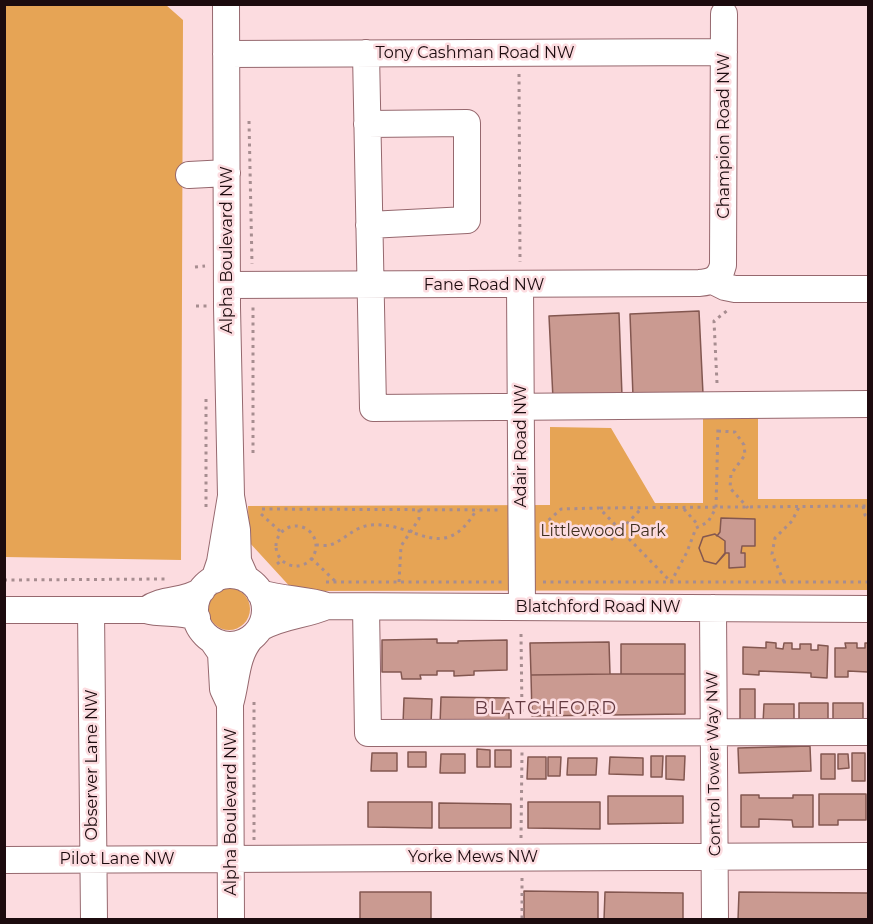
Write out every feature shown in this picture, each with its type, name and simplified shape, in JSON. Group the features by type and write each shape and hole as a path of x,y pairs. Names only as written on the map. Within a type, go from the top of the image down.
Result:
{"street":[{"name":"Alpha Boulevard NW","path":"225,4 231,496 237,530 238,561 253,586"},
{"name":"Champion Road NW","path":"713,281 721,272 724,258 724,14"},
{"name":"Tony Cashman Road NW","path":"226,54 724,52"},
{"path":"366,53 373,408 868,404"},
{"path":"367,124 467,123 467,220 369,225"},
{"path":"189,175 227,173"},
{"name":"Fane Road NW","path":"228,289 371,285 520,276 699,283 713,281"},
{"name":"Adair Road NW","path":"520,276 522,607"},
{"path":"713,281 725,287 740,289 868,289"},
{"name":"Alpha Boulevard NW","path":"208,585 220,562 231,496"},
{"path":"146,610 164,600 194,597 208,585 229,576 253,586 265,608 256,633 238,644 231,645 212,640 202,630 197,618 196,604 208,585"},
{"name":"Blatchford Road NW","path":"253,586 276,597 314,602 327,594"},
{"name":"Blatchford Road NW","path":"327,594 366,607 868,609"},
{"name":"Blatchford Road NW","path":"256,633 279,618 315,611 327,594"},
{"path":"366,607 368,733 868,732"},
{"name":"Control Tower Way NW","path":"713,608 715,920"},
{"path":"4,610 146,610 197,618"},
{"name":"Observer Lane NW","path":"91,610 94,920"},
{"name":"Alpha Boulevard NW","path":"230,704 236,686 238,659 242,648 256,633"},
{"name":"Alpha Boulevard NW","path":"212,640 221,653 223,689 230,704 242,858 231,920"},
{"name":"Yorke Mews NW","path":"242,858 868,856"},
{"name":"Pilot Lane NW","path":"4,860 242,858"}],"path":[{"path":"519,66 520,276"},
{"path":"249,110 228,289 253,463"},
{"path":"206,255 206,266"},
{"path":"205,306 228,289"},
{"path":"671,582 687,552 692,535 699,526 708,522 716,508 718,431 714,321 737,301 740,289"},
{"path":"206,399 207,515"},
{"path":"718,431 735,432 744,445 745,455 731,474 730,488 748,508"},
{"path":"862,506 868,518"},
{"path":"543,525 561,509 868,506"},
{"path":"784,582 772,554 775,538 792,520 799,507"},
{"path":"599,508 671,582"},
{"path":"262,509 503,510"},
{"path":"399,582 401,546 419,519 419,509"},
{"path":"316,545 329,546 356,528 373,525 439,539 457,533 469,522 477,509"},
{"path":"611,540 641,509"},
{"path":"684,509 699,526"},
{"path":"261,514 281,532"},
{"path":"295,526 309,531 316,545 315,552 307,563 294,566 282,560 276,549 281,532 295,526"},
{"path":"311,558 336,582 504,582"},
{"path":"277,564 282,560"},
{"path":"4,580 165,579"},
{"path":"327,594 336,582"},
{"path":"543,582 868,582"},
{"path":"521,634 522,722"},
{"path":"242,858 254,693"},
{"path":"522,749 522,920"}],"green space":[{"path":"5,5 166,5 183,20 181,560 5,557"},
{"name":"Littlewood Park","path":"703,411 758,411 758,499 868,499 868,590 294,591 249,542 248,506 550,505 550,427 611,428 655,503 703,503"},
{"path":"229,588 243,595 250,609 243,623 229,630 215,623 208,609 215,595"}],"building":[{"path":"699,311 703,394 633,397 630,314"},
{"path":"619,313 622,396 553,399 549,316"},
{"path":"721,518 755,519 755,546 742,546 741,553 745,553 745,567 729,568 729,553 725,553 716,564 704,561 699,548 703,537 715,534 717,536 720,532"},
{"path":"715,534 725,541 725,554 716,564 704,561 699,548 703,537"},
{"path":"437,639 437,643 507,640 507,670 474,671 474,675 454,676 454,671 437,671 437,675 420,675 421,679 402,679 401,672 382,672 382,640"},
{"path":"609,642 610,674 531,675 530,643"},
{"path":"766,642 776,643 776,648 783,649 784,643 792,643 792,649 800,649 800,644 811,644 811,650 818,650 818,645 828,646 827,678 811,677 811,673 759,671 759,675 743,674 743,647 766,648"},
{"path":"845,643 857,643 857,648 865,648 865,643 868,643 868,672 848,671 848,677 835,677 835,648 846,648"},
{"path":"621,644 685,644 685,674 621,674"},
{"path":"685,674 685,714 532,716 531,675"},
{"path":"740,689 755,689 755,724 740,723"},
{"path":"441,697 509,698 509,726 440,725"},
{"path":"404,698 432,699 431,725 403,724"},
{"path":"799,703 828,703 828,724 799,724"},
{"path":"833,703 863,703 863,724 833,724"},
{"path":"764,704 794,704 794,723 763,723"},
{"path":"810,746 811,771 739,773 738,748"},
{"path":"477,749 490,750 490,767 477,767"},
{"path":"495,750 511,750 511,767 495,767"},
{"path":"408,752 426,752 426,767 408,767"},
{"path":"372,753 397,753 397,771 371,771"},
{"path":"852,753 865,753 865,781 852,781"},
{"path":"441,754 465,754 465,773 440,773"},
{"path":"821,754 835,754 835,779 821,779"},
{"path":"838,754 848,754 849,768 838,769"},
{"path":"651,756 663,756 662,777 651,777"},
{"path":"666,756 685,756 684,780 666,779"},
{"path":"528,757 546,757 546,779 527,779"},
{"path":"548,757 561,757 560,776 548,776"},
{"path":"610,757 643,758 643,775 609,774"},
{"path":"568,758 597,758 596,775 567,775"},
{"path":"819,794 866,794 866,820 838,820 838,825 819,825"},
{"path":"741,795 759,795 759,798 793,798 793,795 813,795 813,827 793,827 792,820 759,819 759,827 741,827"},
{"path":"608,796 683,796 683,823 608,824"},
{"path":"368,802 432,802 432,828 368,827"},
{"path":"528,802 600,802 600,829 528,828"},
{"path":"439,803 511,804 511,828 439,828"},
{"path":"524,891 598,892 598,920 524,920"},
{"path":"360,892 431,892 431,920 360,920"},
{"path":"605,892 683,893 683,920 604,920"},
{"path":"739,892 868,893 868,920 738,920"}],"district":[{"name":"BLATCHFORD","path":"546,709"}]}
